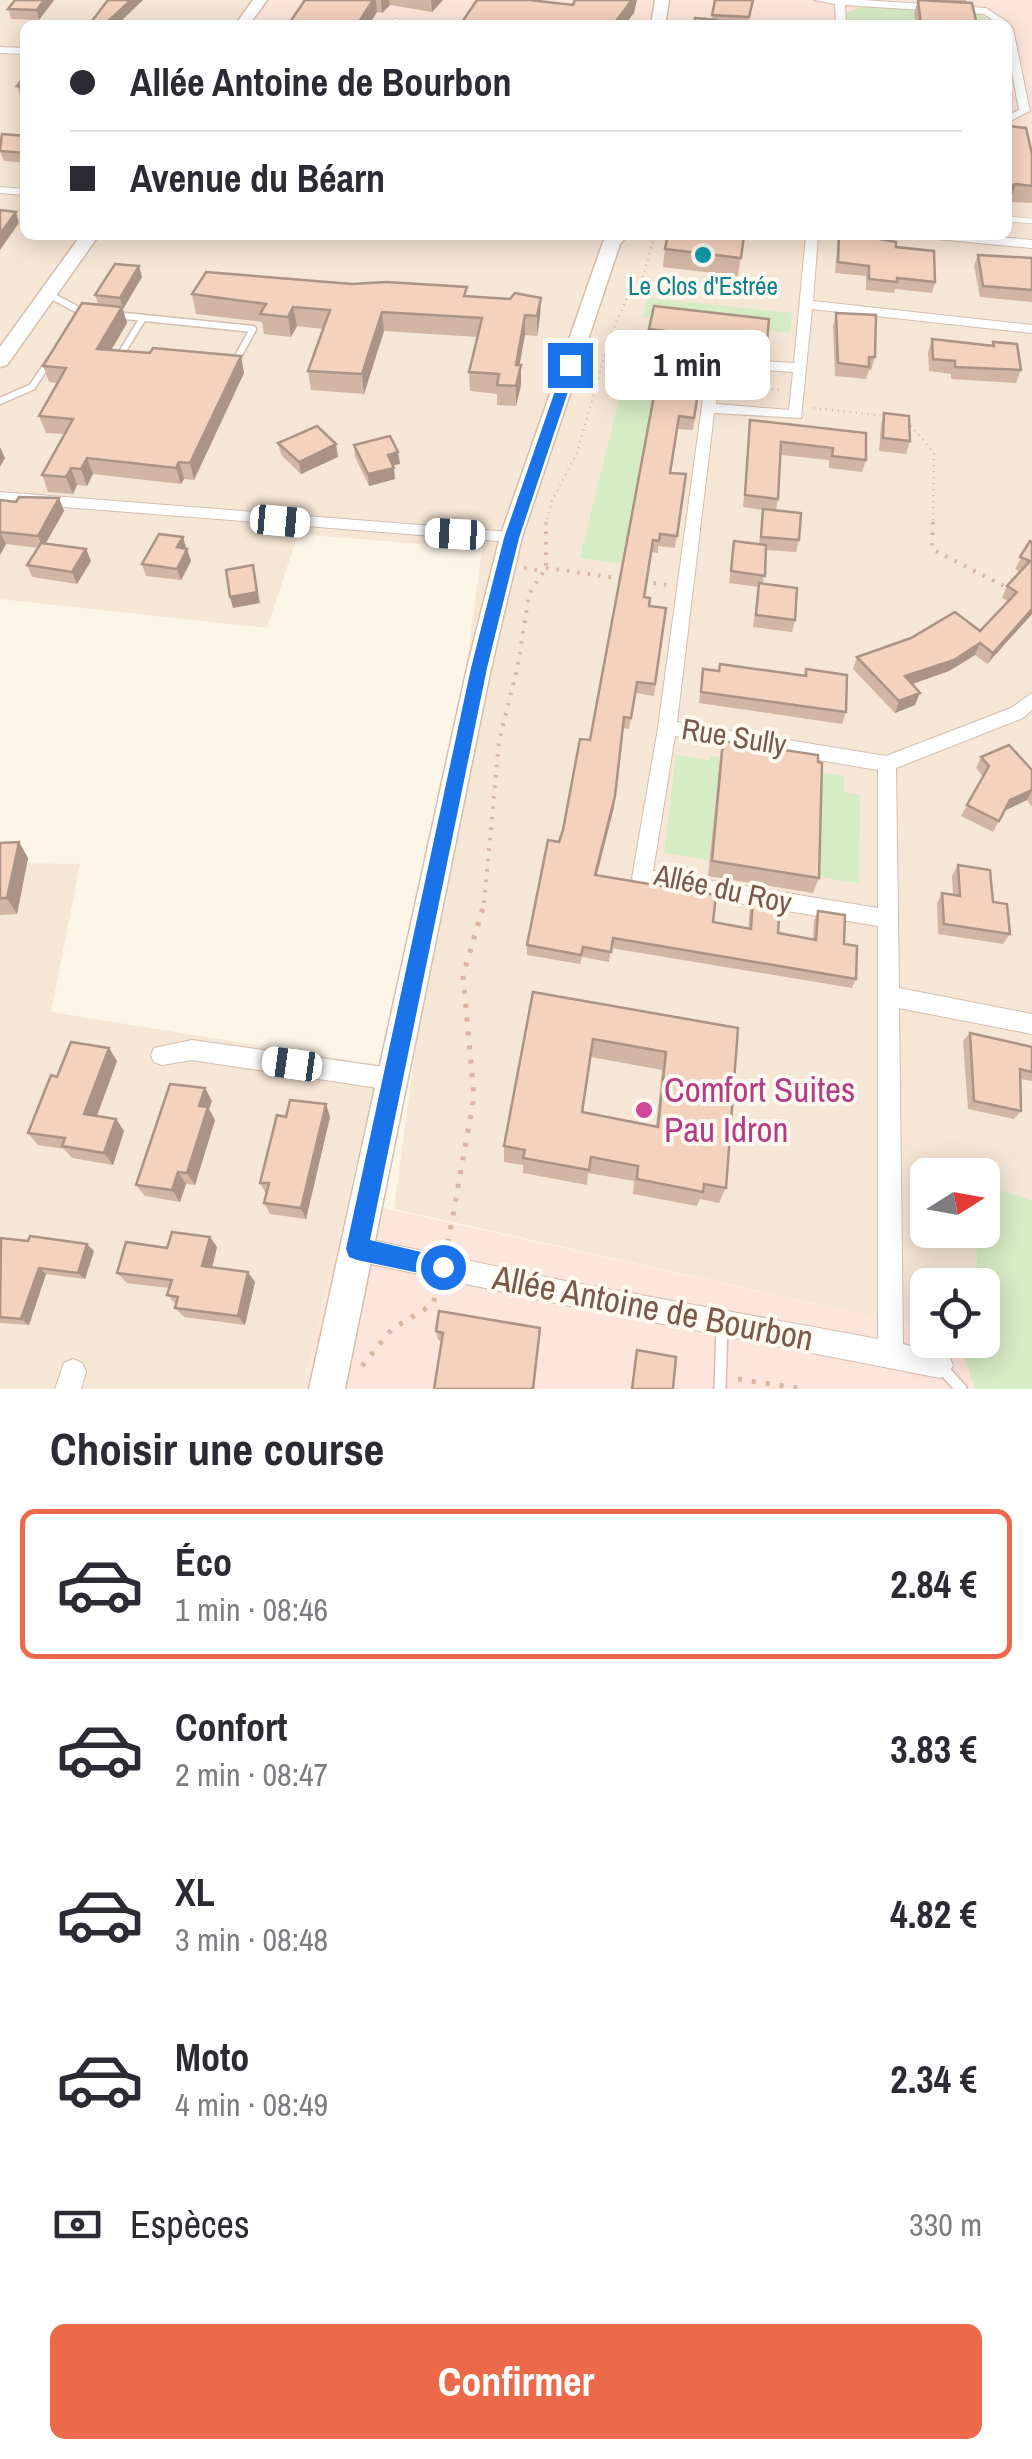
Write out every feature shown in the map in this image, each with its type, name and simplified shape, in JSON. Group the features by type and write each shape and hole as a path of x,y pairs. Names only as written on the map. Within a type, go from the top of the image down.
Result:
{"street":[{"path":"819,0 986,11 998,20"},
{"path":"1012,50 1025,111 1012,118"},
{"path":"0,360 86,240"},
{"path":"344,1384 357,1249 479,668 511,538 613,240"},
{"path":"708,408 796,414 812,240"},
{"path":"990,240 1032,244"},
{"path":"806,304 1032,329"},
{"path":"711,383 716,362 799,368"},
{"name":"Rue Sully","path":"711,383 668,728 887,764"},
{"path":"0,497 511,538"},
{"path":"891,1354 887,764 1017,713 1032,700"},
{"name":"Allée du Roy","path":"668,728 642,878 888,919"},
{"path":"889,996 1032,1024"},
{"path":"162,1055 192,1050 391,1079"},
{"name":"Allée Antoine de Bourbon","path":"357,1249 940,1366"}],"lane":[{"path":"48,294 86,312 70,330"},
{"path":"104,314 253,329 236,364 216,363"},
{"path":"140,356 121,354 143,318"},
{"path":"0,401 32,386 57,348"},
{"path":"720,1383 722,1322"},
{"path":"940,1366 960,1389"}],"path":[{"path":"443,1267 474,1098 463,976 487,894 499,741 518,665 529,594 546,568 546,524 552,502 577,453 610,337 632,286 642,281 653,240"},
{"path":"625,282 637,284"},
{"path":"711,383 811,394 814,408 887,417"},
{"path":"906,419 934,453 932,549 1016,592"},
{"path":"546,568 658,585 683,585"},
{"path":"344,1384 380,1337 408,1316 433,1304"},
{"path":"720,1383 803,1389"}],"shaded area":[{"path":"0,0 260,0 246,20 20,20 20,240 1012,240 1012,166 1032,168 1032,1200 1000,1190 1000,1158 910,1158 910,1248 976,1248 977,1268 910,1268 910,1325 394,1209 482,549 298,534 267,628 0,599"},
{"path":"260,0 1032,0 1032,168 1012,166 1012,20 246,20"},
{"path":"0,863 80,864 51,1012 380,1065 303,1389 0,1389"},
{"path":"348,1200 910,1325 910,1358 965,1358 975,1389 303,1389"}],"green space":[{"path":"865,5 975,12 990,20 847,20 846,13"},
{"path":"647,298 792,313 790,333 643,317"},
{"path":"631,351 662,358 628,564 580,558"},
{"path":"676,755 709,760 710,756 720,757 709,860 664,853"},
{"path":"813,771 844,776 844,792 860,795 859,883 813,876"},
{"path":"1000,1190 1032,1200 1032,1389 975,1389 965,1358 1000,1358 1000,1268 977,1268 976,1248 1000,1248"}],"building":[{"path":"15,0 44,0 37,10 8,9"},
{"path":"108,0 131,0 109,20 93,20"},
{"path":"305,0 373,0 360,20 291,20"},
{"path":"477,0 573,5 575,0 632,0 617,20 463,20"},
{"path":"715,0 753,0 749,17 712,15"},
{"path":"918,0 972,3 976,20 920,20"},
{"path":"1012,126 1026,128 1032,154 1032,186 1012,185"},
{"path":"2,134 20,136 20,153 0,151"},
{"path":"0,210 16,212 0,234"},
{"path":"667,240 743,240 741,258 665,249"},
{"path":"839,240 896,242 896,247 934,251 935,282 869,279 869,266 838,262"},
{"path":"978,255 1032,258 1032,290 983,286"},
{"path":"115,264 139,266 120,298 95,295"},
{"path":"206,272 352,284 467,287 464,296 510,299 515,293 541,298 537,316 525,315 516,386 497,385 499,374 469,372 482,318 382,312 362,374 308,371 330,310 293,307 288,317 260,314 266,304 192,294"},
{"path":"82,303 122,307 97,349 150,353 153,348 241,356 190,463 179,462 176,468 87,458 81,469 71,468 66,477 42,475 73,419 39,416 66,368 43,366"},
{"path":"654,306 769,319 767,342 707,336 694,418 679,416 670,473 686,474 677,536 660,534 659,541 653,540 644,597 650,598 649,606 666,608 655,684 637,682 631,718 624,717 615,796 595,875 716,895 713,922 751,929 753,898 780,903 778,933 816,940 818,911 845,915 844,944 857,946 856,979 613,938 611,952 583,947 581,955 527,945 548,840 559,842 580,739 590,740 666,331 649,329"},
{"path":"836,313 876,315 875,357 869,357 869,367 838,363"},
{"path":"932,339 994,346 993,342 1017,344 1021,370 955,367 955,361 933,359"},
{"path":"884,413 909,416 910,441 883,438"},
{"path":"750,420 866,433 866,460 832,456 833,448 781,442 778,499 745,495"},
{"path":"317,426 336,444 299,462 278,443"},
{"path":"390,436 398,452 388,455 394,468 368,474 354,445"},
{"path":"19,497 59,498 38,536 0,532 0,500 16,502"},
{"path":"763,509 801,513 799,540 761,537"},
{"path":"159,534 183,537 177,547 187,549 177,569 142,564"},
{"path":"734,541 766,545 765,576 731,571"},
{"path":"1030,541 1032,609 993,653 980,643 954,660 905,676 920,693 899,701 857,657 911,638 955,612 980,631 1017,592 1007,586 1030,561 1020,557"},
{"path":"41,543 86,549 72,572 27,565"},
{"path":"253,565 257,592 230,597 226,570"},
{"path":"759,583 797,588 795,620 756,615"},
{"path":"720,664 806,676 806,669 847,675 846,712 701,692 703,669 719,671"},
{"path":"723,741 818,755 818,762 822,763 819,878 712,861"},
{"path":"1009,745 1032,770 1032,790 1010,800 999,821 967,805 989,766 981,757"},
{"path":"19,842 7,898 0,898 0,843"},
{"path":"958,865 990,870 993,902 1007,904 1010,934 944,924 942,893 960,896"},
{"path":"533,992 738,1028 726,1188 704,1184 703,1192 637,1179 638,1166 591,1157 589,1170 523,1158 525,1150 504,1146","holes":["593,1039 666,1052 658,1127 582,1112"]},
{"path":"970,1033 1032,1047 1032,1072 1020,1069 1021,1111 974,1101"},
{"path":"71,1042 109,1048 84,1114 116,1119 104,1153 62,1146 65,1138 28,1133 51,1075 57,1077"},
{"path":"170,1084 205,1088 199,1106 208,1107 187,1173 178,1172 172,1190 136,1185"},
{"path":"290,1100 326,1104 301,1208 264,1203 269,1183 260,1183 277,1115 286,1117"},
{"path":"172,1232 210,1237 202,1266 248,1272 238,1316 175,1308 178,1297 167,1295 172,1280 117,1273 126,1242 167,1248"},
{"path":"30,1236 87,1244 78,1273 39,1268 21,1319 0,1317 1,1238 28,1241"},
{"path":"439,1311 540,1328 533,1389 434,1389 443,1333 436,1331"},
{"path":"637,1350 676,1357 673,1389 632,1389"}],"place":[{"name":"Le Clos d'Estrée","path":"703,255"},
{"name":"Comfort Suites Pau Idron","path":"644,1110"}],"route":[{"path":"443,1267 357,1249 479,668 511,538 570,365"}]}
